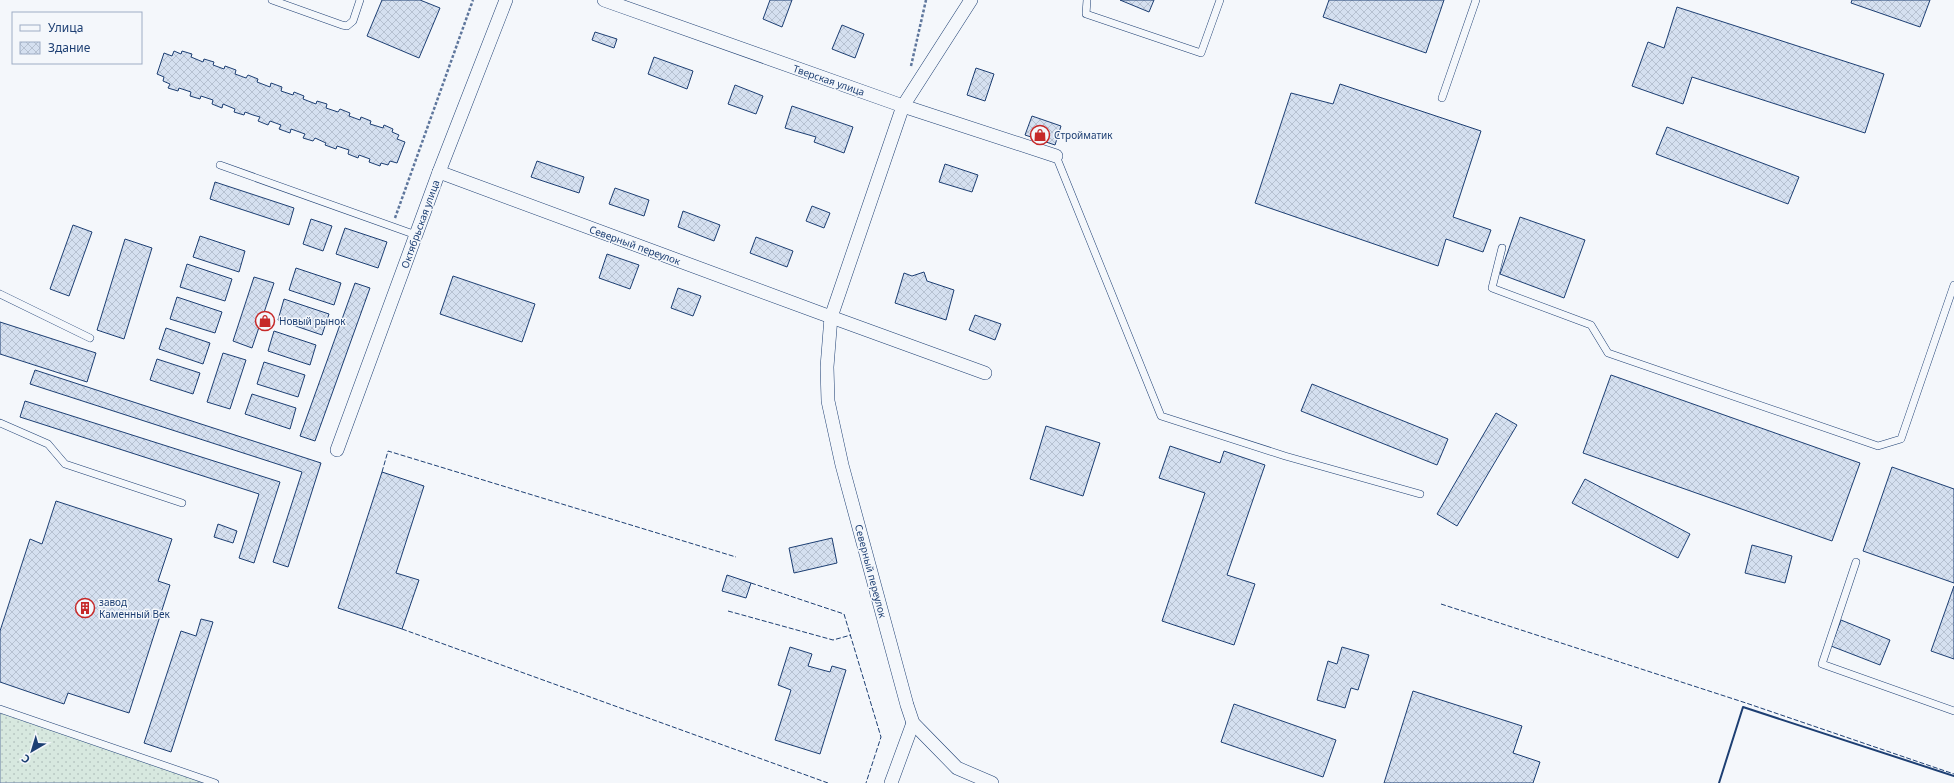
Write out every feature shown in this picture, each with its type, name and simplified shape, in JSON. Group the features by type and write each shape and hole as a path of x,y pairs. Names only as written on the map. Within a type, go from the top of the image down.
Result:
{"street":[{"name":"Октябрьская улица","path":"336,450 439,172 506,0"},
{"name":"Тверская улица","path":"604,0 903,106 1056,156"},
{"path":"832,318 903,106 971,0"},
{"name":"Северный переулок","path":"439,172 832,318 985,372"},
{"name":"Северный переулок","path":"832,318 827,367 828,402 842,465 905,698 913,722 957,768 992,783"},
{"path":"891,783 913,722"}],"lane":[{"path":"272,0 342,26 347,26 353,21 360,0"},
{"path":"1087,0 1086,14 1201,53 1220,0"},
{"path":"1442,98 1476,0"},
{"path":"1056,156 1161,416 1285,456 1420,494"},
{"path":"220,165 393,225 416,235"},
{"path":"1502,248 1492,288 1591,325 1608,353 1878,446 1901,439 1954,286"},
{"path":"0,294 90,338"},
{"path":"0,423 48,444 65,464 182,503"},
{"path":"1856,562 1822,664 1954,711"},
{"path":"0,710 215,783"}],"path":[{"path":"393,225 473,0"},
{"path":"911,68 926,0"}],"shaded area":[{"path":"0,710 217,783 0,783"}],"building":[{"path":"382,0 420,0 440,8 419,58 367,36"},
{"path":"770,0 792,0 782,27 763,19"},
{"path":"1120,0 1154,0 1149,12"},
{"path":"1329,0 1444,0 1426,53 1323,17"},
{"path":"1852,0 1930,0 1920,27 1851,3"},
{"path":"1677,7 1884,74 1865,133 1692,77 1683,104 1632,86 1648,42 1664,48"},
{"path":"842,25 864,34 855,58 832,49"},
{"path":"595,32 617,39 614,48 592,40"},
{"path":"174,51 181,54 182,51 192,54 191,57 203,62 204,59 214,62 213,65 224,69 225,66 236,70 235,74 246,78 248,75 258,79 257,82 270,87 271,83 282,87 281,91 293,95 294,92 304,96 303,99 316,104 317,101 327,104 326,108 338,112 340,109 350,113 349,116 360,120 361,117 371,121 370,124 383,128 384,125 393,129 392,132 399,135 397,139 405,142 397,163 390,161 388,165 381,163 380,166 369,162 370,159 359,155 358,158 348,154 349,150 337,146 336,149 325,145 326,143 315,138 313,141 303,138 305,134 291,129 290,133 279,129 281,125 270,121 268,125 258,121 260,117 245,112 244,115 234,112 235,109 223,104 222,108 212,104 213,100 201,96 200,99 190,96 191,92 179,88 178,91 168,88 170,84 163,81 164,77 157,74 164,53 172,56"},
{"path":"654,57 693,71 687,89 648,74"},
{"path":"976,68 994,74 985,101 967,95"},
{"path":"1340,84 1481,131 1453,217 1491,230 1483,252 1446,239 1438,266 1255,203 1291,93 1333,104"},
{"path":"735,85 763,96 756,114 728,104"},
{"path":"792,106 853,127 844,153 814,142 816,137 785,128"},
{"path":"1032,116 1061,126 1055,145 1025,135"},
{"path":"1667,127 1799,177 1788,204 1656,154"},
{"path":"537,161 584,177 579,193 531,177"},
{"path":"945,164 978,175 972,192 939,182"},
{"path":"215,182 294,208 289,225 210,199"},
{"path":"615,188 649,200 644,216 609,204"},
{"path":"812,206 830,213 824,228 806,221"},
{"path":"683,211 720,225 714,241 678,227"},
{"path":"1520,217 1585,240 1564,298 1500,274"},
{"path":"311,219 332,226 323,251 303,244"},
{"path":"73,225 92,232 69,296 50,289"},
{"path":"345,228 387,242 378,268 336,254"},
{"path":"200,236 245,251 239,272 193,257"},
{"path":"756,237 793,251 787,267 750,253"},
{"path":"125,239 152,248 124,339 97,330"},
{"path":"607,254 639,265 630,289 599,278"},
{"path":"187,264 232,279 225,301 180,287"},
{"path":"296,268 341,283 334,305 289,290"},
{"path":"924,272 927,281 954,290 946,320 895,303 904,273 912,276"},
{"path":"453,276 535,304 522,342 440,314"},
{"path":"254,277 274,283 252,348 233,341"},
{"path":"355,283 370,288 315,441 300,436"},
{"path":"678,288 701,296 693,316 671,308"},
{"path":"177,297 222,312 215,333 170,319"},
{"path":"284,299 329,314 322,335 278,320"},
{"path":"975,315 1001,324 995,340 969,330"},
{"path":"0,322 96,353 87,382 0,354"},
{"path":"166,328 210,343 203,364 159,349"},
{"path":"274,331 316,345 310,365 268,351"},
{"path":"223,353 246,360 230,409 207,402"},
{"path":"157,359 200,373 193,394 150,380"},
{"path":"264,362 305,375 298,397 257,384"},
{"path":"35,370 321,463 288,567 273,562 302,472 30,384"},
{"path":"1611,375 1860,463 1832,541 1583,453"},
{"path":"1312,384 1448,439 1437,465 1301,411"},
{"path":"252,394 296,408 290,429 245,414"},
{"path":"25,401 280,482 254,563 239,558 259,494 20,417"},
{"path":"1496,413 1517,425 1457,526 1437,514"},
{"path":"1046,426 1100,443 1083,496 1030,479"},
{"path":"1170,446 1220,463 1224,451 1265,465 1227,575 1255,584 1234,645 1162,621 1205,493 1159,478"},
{"path":"1892,467 1954,489 1954,583 1863,551"},
{"path":"382,472 424,486 396,573 419,580 402,629 338,608"},
{"path":"1585,479 1690,534 1678,558 1572,503"},
{"name":"завод Каменный Век","path":"56,501 172,539 158,581 170,585 129,713 68,693 64,704 0,682 0,631 30,539 42,544"},
{"path":"218,524 237,531 233,543 214,537"},
{"path":"832,538 837,563 794,573 789,548"},
{"path":"1752,545 1792,556 1785,583 1745,573"},
{"path":"727,575 751,583 746,598 722,591"},
{"path":"1954,586 1954,659 1931,651"},
{"path":"201,619 213,622 171,752 144,743 181,631 196,636"},
{"path":"1841,620 1890,640 1880,665 1831,646"},
{"path":"790,647 812,654 808,666 830,672 832,666 846,670 820,754 775,740 791,690 778,685"},
{"path":"1342,647 1369,655 1358,690 1351,688 1345,708 1317,700 1328,661 1337,664"},
{"path":"1413,691 1522,726 1513,753 1540,762 1533,783 1384,783"},
{"path":"1234,704 1336,740 1323,777 1221,742"}],"fence":[{"path":"382,472 388,451 736,557"},
{"path":"751,583 844,614 881,737 866,783"},
{"path":"1441,604 1746,703 1954,774"},
{"path":"728,611 833,640 851,635"},
{"path":"402,629 828,783"}],"wall":[{"path":"1719,783 1743,707 1954,776"}],"place":[{"name":"Стройматик","path":"1040,135"},
{"name":"Новый рынок","path":"265,321"},
{"name":"завод Каменный Век","path":"85,608"}]}
